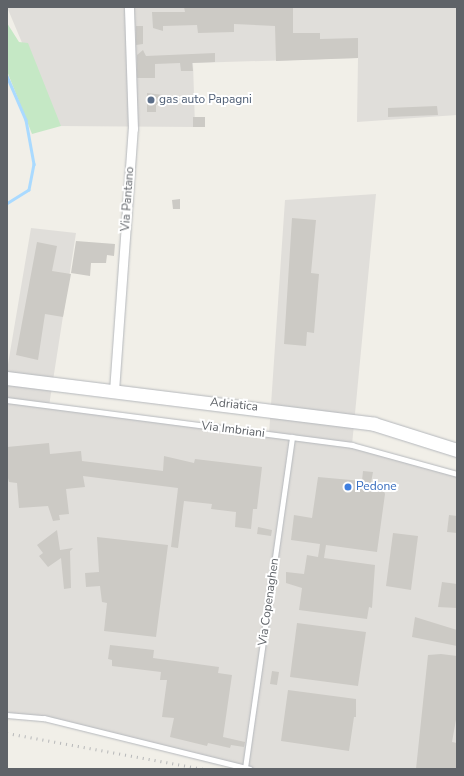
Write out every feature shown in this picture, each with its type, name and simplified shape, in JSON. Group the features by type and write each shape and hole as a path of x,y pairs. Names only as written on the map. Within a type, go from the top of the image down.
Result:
{"main road":[{"name":"Adriatica","path":"7,378 374,424 457,450"}],"street":[{"name":"Via Pantano","path":"114,391 133,129 129,7"}],"lane":[{"name":"Via Imbriani","path":"7,400 352,445 457,474"},
{"name":"Via Copenaghen","path":"248,768 292,437"},
{"path":"7,715 44,718 248,768"}],"shaded area":[{"path":"7,7 457,7 457,115 357,122 358,58 193,63 195,127 57,126"},
{"path":"376,194 352,445 457,474 457,769 250,769 44,718 7,715 7,370 31,228 76,233 49,406 269,434 285,200"}],"green space":[{"path":"7,23 19,42 28,43 61,126 32,134 7,71"}],"building":[{"path":"184,7 293,7 293,33 320,33 320,39 358,38 358,58 276,61 275,26 234,24 234,32 198,33 197,25 163,26 163,31 153,28 152,12 185,12"},
{"path":"136,26 143,26 143,44 136,45"},
{"path":"143,50 146,56 215,53 215,62 192,63 193,71 181,71 180,63 155,64 155,78 137,78 137,55"},
{"path":"147,93 177,98 177,105 156,105 156,112 147,112"},
{"path":"437,106 438,115 388,117 388,108"},
{"path":"193,117 205,117 205,127 193,127"},
{"path":"180,199 180,209 173,209 172,200"},
{"path":"292,218 316,220 311,273 319,274 314,333 307,332 306,346 284,344"},
{"path":"76,241 115,244 114,256 107,255 106,263 91,263 90,276 71,273"},
{"path":"37,242 57,246 52,271 71,274 63,317 45,314 38,360 16,355"},
{"path":"49,443 50,454 81,451 82,461 163,471 164,456 194,463 195,459 262,467 257,509 253,509 251,529 235,527 236,512 211,509 212,504 184,501 178,548 171,547 178,488 83,476 85,487 66,489 69,514 59,515 60,520 53,521 48,506 19,508 17,483 9,482 7,474 7,447"},
{"path":"363,471 373,472 370,488 383,489 385,494 377,552 326,545 324,558 375,565 372,608 369,607 367,619 299,610 302,588 286,583 286,572 304,574 307,555 318,557 320,544 291,540 294,515 312,518 318,477 362,481"},
{"path":"449,515 457,516 457,533 447,532"},
{"path":"258,527 272,530 271,536 257,534"},
{"path":"57,530 60,550 73,548 70,551 71,588 64,589 61,558 48,567 39,556 43,553 37,545"},
{"path":"393,533 418,536 411,590 386,586"},
{"path":"97,537 168,545 156,637 104,631 107,603 102,602 100,586 86,587 85,573 99,572"},
{"path":"442,582 457,584 457,608 438,607"},
{"path":"415,617 457,630 457,646 412,637"},
{"path":"297,623 366,632 358,686 290,677"},
{"path":"110,645 154,650 153,658 219,667 218,673 232,675 223,737 245,742 244,747 231,745 230,748 208,743 207,746 170,737 174,718 162,717 167,680 160,680 161,672 112,666 112,660 108,659"},
{"path":"441,654 457,656 457,714 452,742 457,743 457,769 416,769 428,655"},
{"path":"272,671 279,672 277,685 270,684"},
{"path":"288,690 356,699 356,717 354,717 349,751 281,741"}],"waterway":[{"path":"7,76 26,120 34,164 29,190 7,204"}],"railway":[{"path":"7,733 204,769"}],"place":[{"name":"gas auto Papagni","path":"151,100"},
{"name":"Pedone","path":"348,487"}]}
